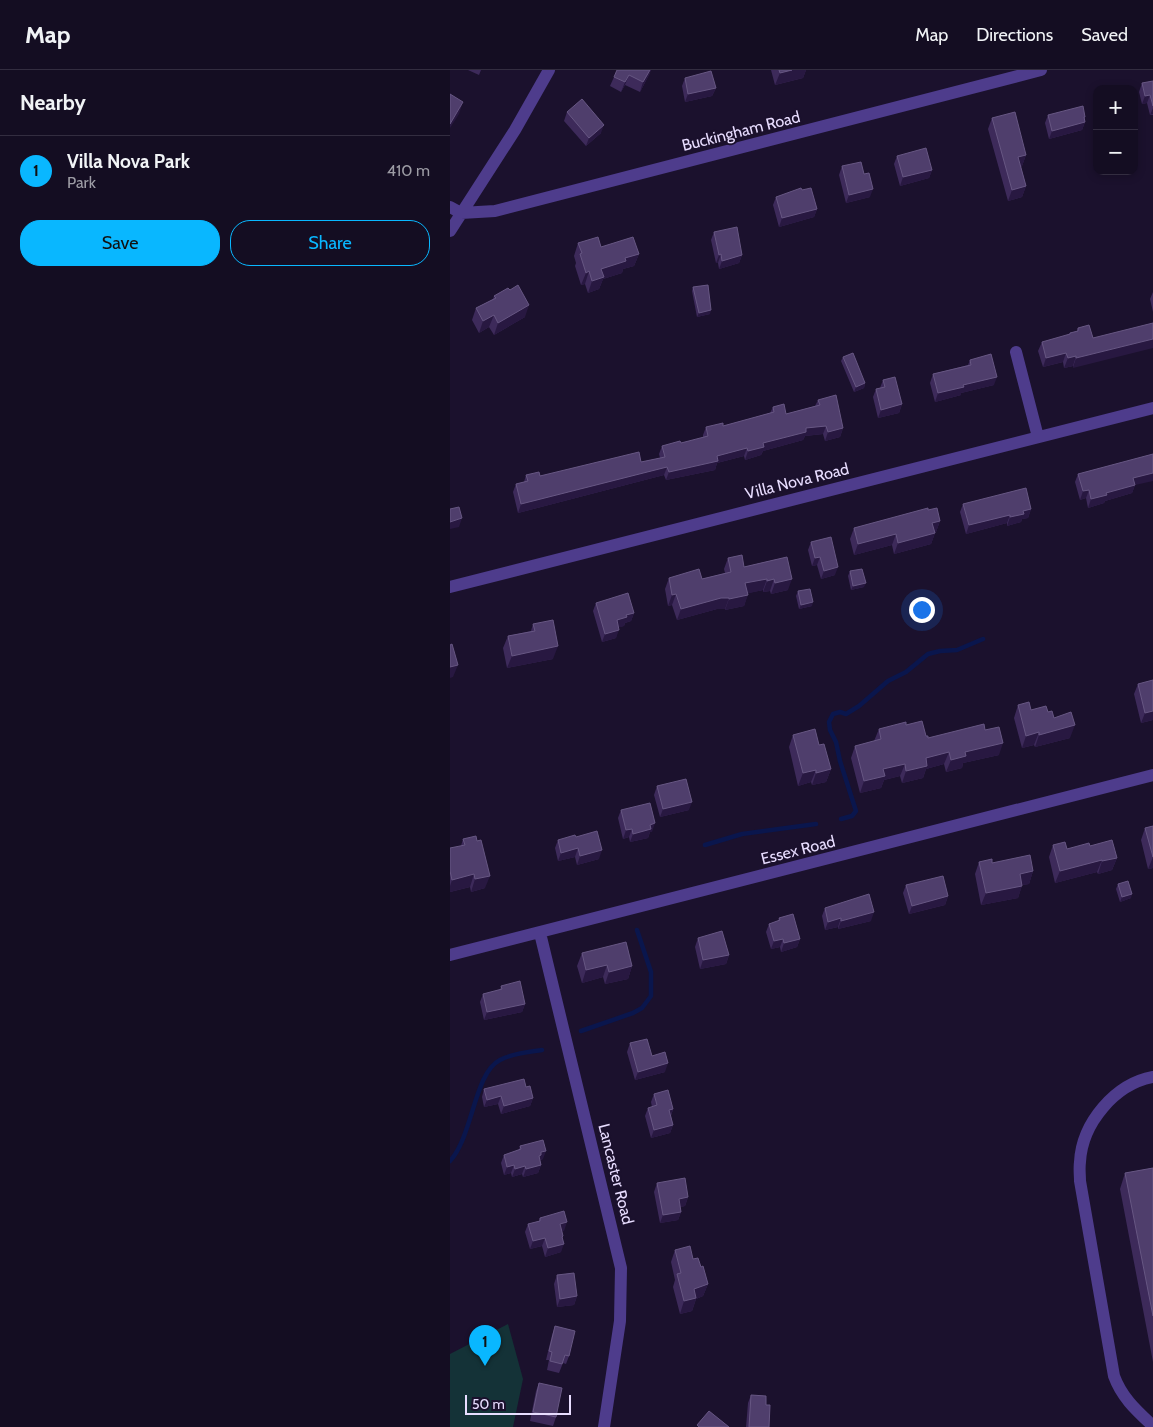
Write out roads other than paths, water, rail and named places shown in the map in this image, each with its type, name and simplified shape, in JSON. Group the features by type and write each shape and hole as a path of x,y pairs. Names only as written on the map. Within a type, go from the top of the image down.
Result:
{"street":[{"path":"450,231 456,210 515,130 549,70"},
{"name":"Buckingham Road","path":"456,210 495,211 1041,70"},
{"path":"1016,352 1038,437"},
{"name":"Villa Nova Road","path":"450,586 1153,408"},
{"name":"Essex Road","path":"450,955 1153,775"},
{"name":"Lancaster Road","path":"540,933 621,1268 620,1321 604,1427"},
{"path":"1151,1421 1126,1399 1118,1387 1114,1376 1080,1181 1080,1161 1083,1144 1090,1127 1109,1101 1134,1082 1153,1077"}],"waterway":[{"path":"841,819 852,816 856,811 836,742 830,730 829,722 833,714 840,712 846,714 859,706 888,681 906,672 928,654 957,650 983,639"},
{"path":"705,845 742,834 816,824"},
{"path":"581,1031 633,1013 642,1008 651,996 651,972 637,930"},
{"path":"450,1161 458,1150 484,1078 491,1067 500,1060 510,1056 542,1050"}],"place":[{"name":"Villa Nova Park","path":"485,1366"}]}
